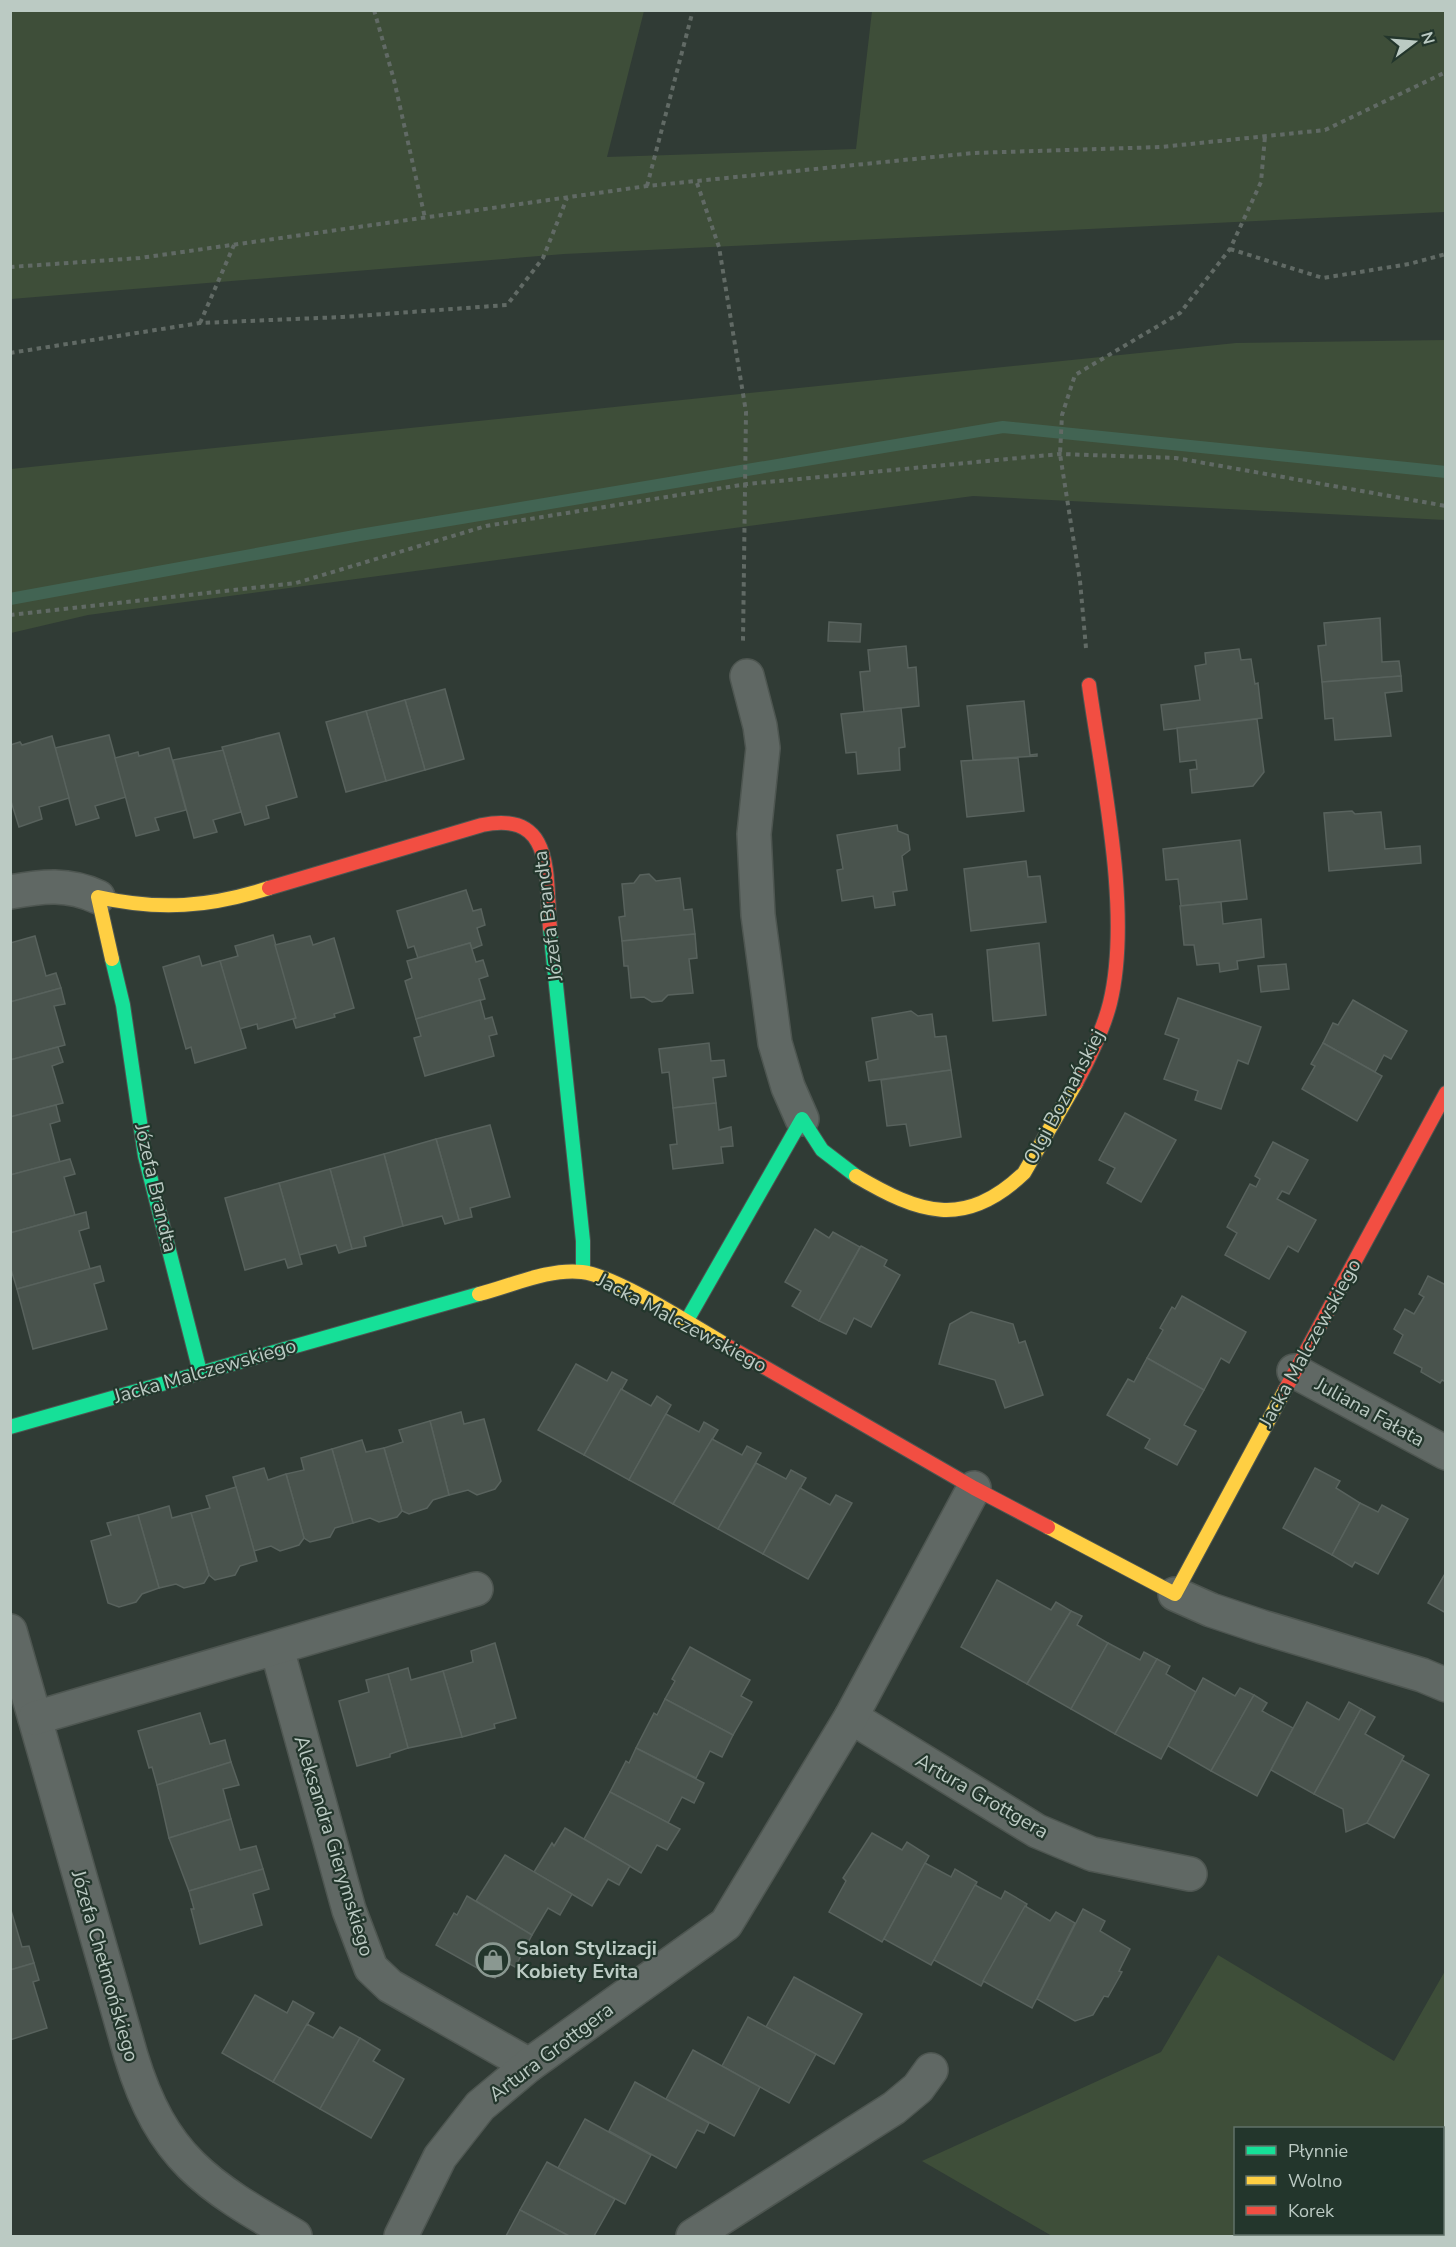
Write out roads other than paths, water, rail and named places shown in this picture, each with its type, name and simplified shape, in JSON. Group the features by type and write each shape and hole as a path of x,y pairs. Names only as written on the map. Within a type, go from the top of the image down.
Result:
{"street":[{"name":"Olgi Boznańskiej","path":"747,676 760,726 763,748 754,834 759,915 775,1043 784,1076 812,1139 834,1163 904,1203 936,1210 971,1208 1009,1189 1024,1173 1087,1060 1102,1028 1115,966 1119,923 1089,685"},
{"name":"Józefa Brandta","path":"10,892 62,885 122,904 171,909 222,902 261,893 350,863 496,822 516,823 533,831 539,842 544,866 583,1241 583,1272"},
{"name":"Józefa Brandta","path":"98,897 123,1005 146,1156 200,1372"},
{"name":"Jacka Malczewskiego","path":"1175,1594 1446,1093"},
{"path":"686,1322 802,1119"},
{"name":"Jacka Malczewskiego","path":"10,1427 555,1273 583,1272 608,1281 686,1322 974,1488 1175,1594 1211,1610 1422,1675 1446,1685"},
{"name":"Juliana Fałata","path":"1294,1371 1446,1453"},
{"name":"Artura Grottgera","path":"401,2236 440,2157 480,2106 529,2065 726,1924 851,1717 974,1488"},
{"path":"35,1718 476,1589"},
{"name":"Józefa Chełmońskiego","path":"10,1631 131,2056 152,2114 167,2138 201,2176 243,2207 295,2236"},
{"name":"Aleksandra Gierymskiego","path":"277,1649 349,1910 371,1968 390,1986 529,2065"},
{"name":"Artura Grottgera","path":"851,1717 1037,1831 1092,1854 1190,1874"},
{"path":"693,2236 894,2108 918,2088 931,2070"}],"waterway":[{"path":"10,599 360,535 1003,427 1446,472"}],"place":[{"name":"Salon Stylizacji Kobiety Evita","path":"493,1960"}]}
